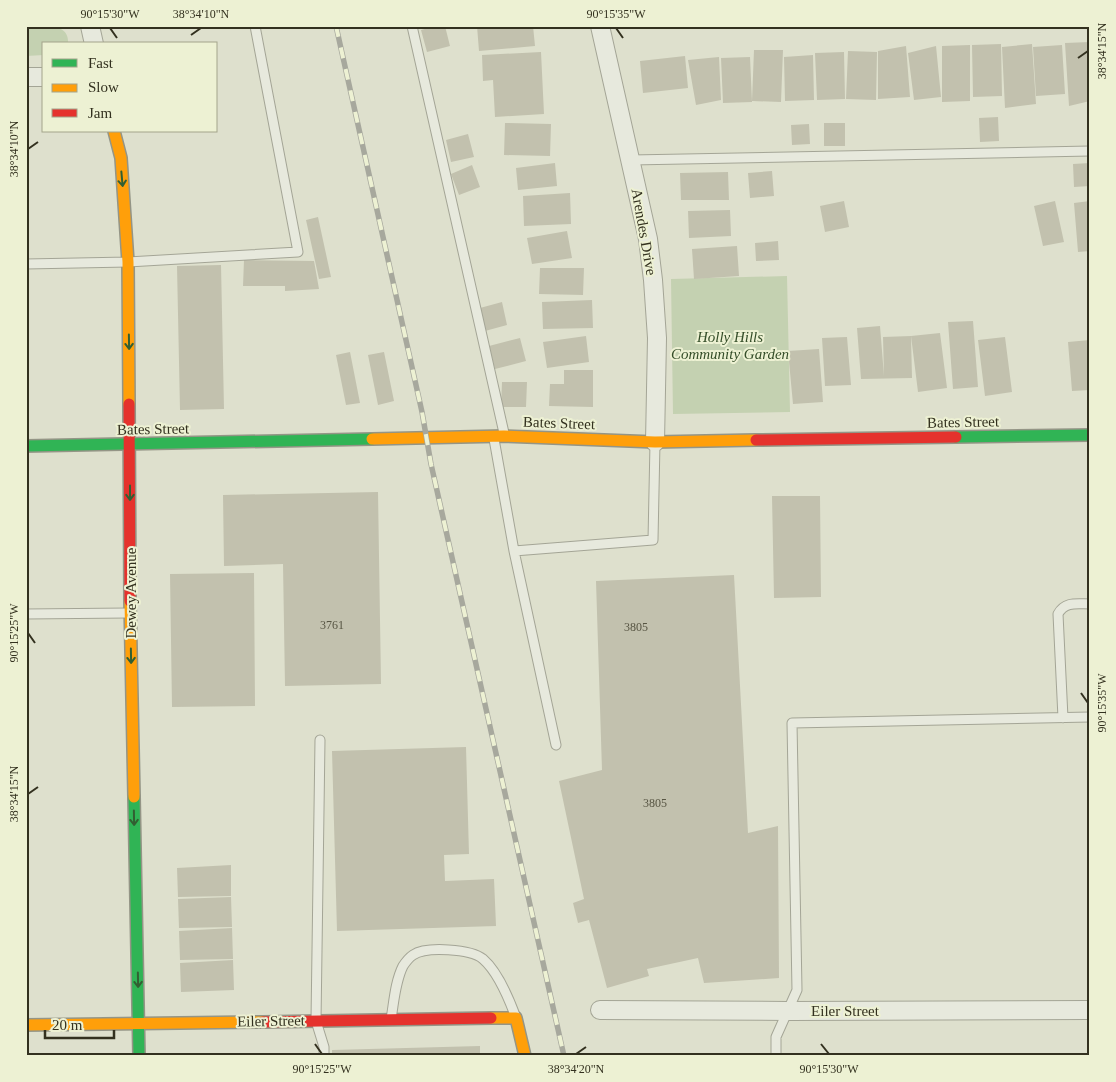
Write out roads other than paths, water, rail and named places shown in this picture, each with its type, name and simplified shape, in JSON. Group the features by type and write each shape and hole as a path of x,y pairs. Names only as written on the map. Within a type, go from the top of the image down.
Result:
{"street":[{"path":"90,26 94,42"},
{"name":"Arendes Drive","path":"600,26 648,239 657,338 655,442"},
{"path":"26,77 42,77"},
{"name":"Dewey Avenue","path":"114,132 121,158 128,262 130,613 139,1056"},
{"name":"Bates Street","path":"26,446 499,436 655,442 1090,435"},
{"name":"Eiler Street","path":"600,1010 1090,1010"},
{"path":"516,1018 525,1056"},
{"name":"Eiler Street","path":"26,1025 516,1018"}],"lane":[{"path":"26,264 128,262 298,252 255,26"},
{"path":"412,26 499,436 514,551 556,745"},
{"path":"631,160 1090,151"},
{"path":"514,551 652,540 655,442"},
{"path":"1063,718 1058,614 1066,604 1090,604"},
{"path":"26,614 130,613"},
{"path":"776,1056 776,1037 796,990 792,723 1090,717"},
{"path":"320,740 316,1021 324,1047 324,1056"},
{"path":"391,1020 403,966 414,954 430,950 463,951 483,959 508,995 516,1018"}],"railway":[{"path":"336,26 422,412 431,464 564,1056"}],"park label":[{"name":"Holly Hills Community Garden","path":"730,346"}]}
